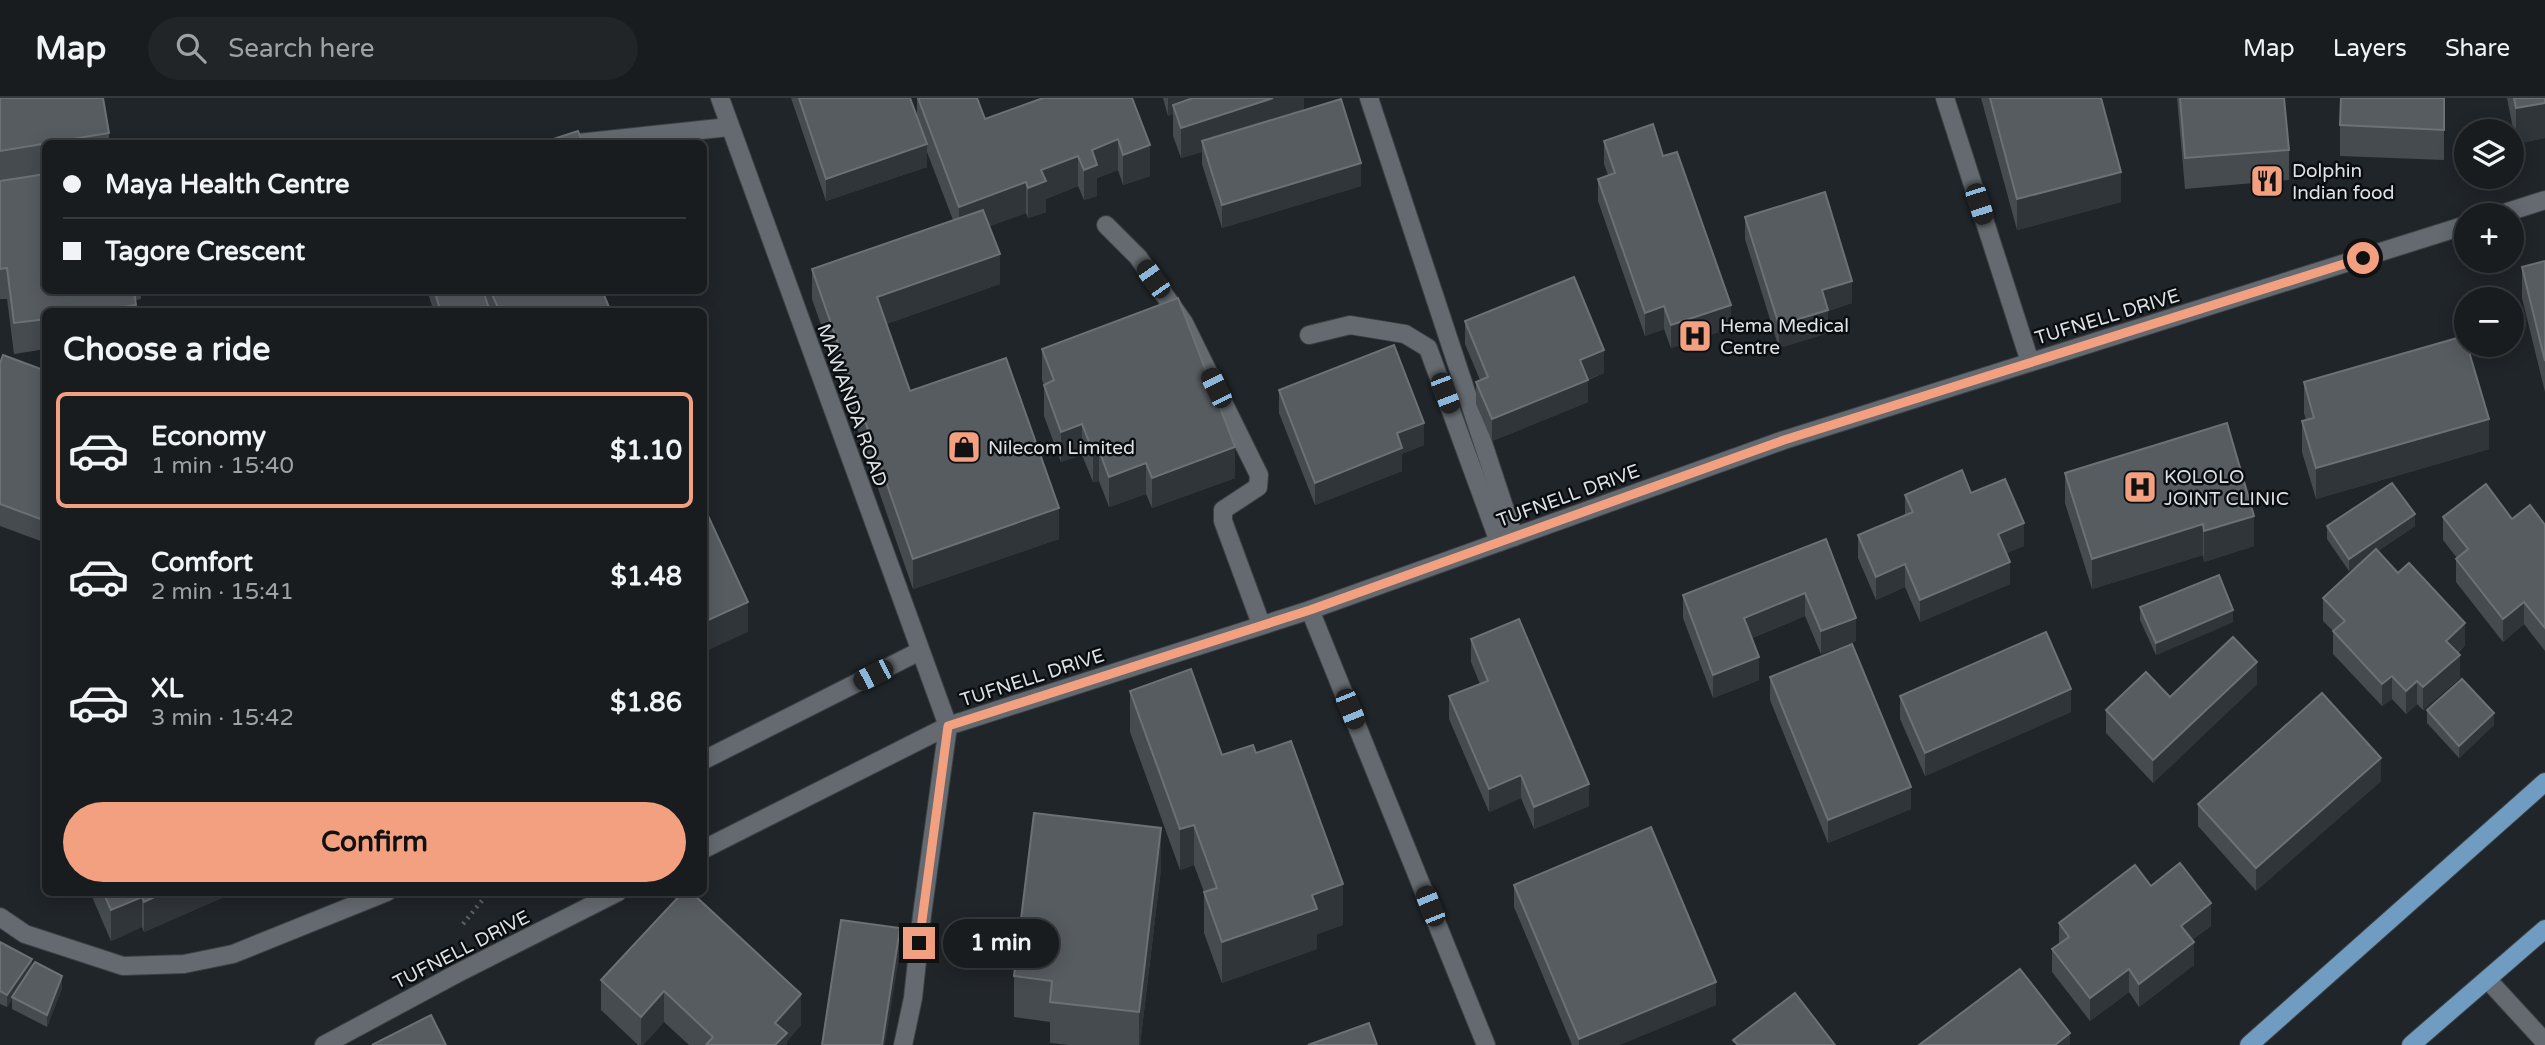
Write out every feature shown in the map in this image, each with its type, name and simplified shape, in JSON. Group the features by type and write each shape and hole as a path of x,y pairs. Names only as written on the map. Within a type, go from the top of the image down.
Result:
{"main road":[{"path":"2249,1045 2545,782"},
{"path":"2411,1045 2545,929"}],"street":[{"name":"MAWANDA ROAD","path":"720,98 948,726"},
{"path":"1369,98 1507,539"},
{"path":"1945,98 2030,362"},
{"path":"607,140 729,127"},
{"path":"2524,207 2545,200"},
{"path":"1106,225 1138,257 1184,323 1259,475 1258,487 1223,510 1223,521 1261,624"},
{"name":"TUFNELL DRIVE","path":"707,847 948,726 1310,610 1784,440 2454,229"},
{"path":"1309,335 1350,325 1405,334 1428,348 1507,539"},
{"path":"1310,610 1486,1045"},
{"path":"707,758 920,651"},
{"path":"902,1045 913,998 948,726"},
{"name":"TUFNELL DRIVE","path":"324,1045 610,896"},
{"path":"0,918 25,934 123,965 184,964 233,954 363,897"},
{"path":"2488,980 2545,1042"}],"building":[{"path":"0,98 103,98 109,133 67,140 42,140 42,144 0,151"},
{"path":"799,98 910,98 927,144 826,179"},
{"path":"918,98 977,98 985,119 1043,98 1132,98 1150,145 1123,155 1118,139 1092,150 1097,165 1084,170 1078,156 1041,170 1046,181 1028,188 1026,182 959,207"},
{"path":"1193,98 1273,98 1181,128 1173,105"},
{"path":"1990,98 2101,98 2121,172 2017,199"},
{"path":"2180,98 2284,98 2289,150 2185,158"},
{"path":"2341,98 2444,98 2444,130 2340,125"},
{"path":"2514,98 2545,98 2545,103 2516,108"},
{"path":"1341,99 1361,163 1222,205 1202,141"},
{"path":"1653,124 1663,156 1677,152 1731,305 1671,325 1664,306 1645,313 1598,179 1615,173 1604,141"},
{"path":"578,131 581,140 550,140"},
{"path":"42,175 42,294 135,294 136,305 118,308 42,308 42,320 14,323 7,268 0,269 0,181"},
{"path":"1825,192 1852,281 1822,290 1828,310 1779,325 1745,217"},
{"path":"983,210 1000,254 877,297 910,391 1006,358 1059,508 913,559 812,269"},
{"path":"2545,261 2545,361 2523,273 2524,266"},
{"path":"1574,277 1604,350 1580,360 1588,380 1492,419 1476,382 1488,377 1465,321"},
{"path":"435,294 484,294 489,308 440,308"},
{"path":"492,294 604,294 609,308 498,308"},
{"path":"1178,298 1235,447 1152,478 1146,463 1109,477 1099,450 1093,452 1082,424 1061,432 1044,385 1054,380 1042,349"},
{"path":"2454,339 2454,357 2471,357 2489,419 2316,468 2302,421 2314,418 2304,382"},
{"path":"1394,345 1424,423 1397,433 1402,448 1315,483 1279,390"},
{"path":"3,355 42,370 42,520 0,504 0,363"},
{"path":"2227,423 2254,516 2204,531 2203,524 2092,559 2065,473"},
{"path":"1962,470 1971,493 2005,479 2024,523 1998,534 2010,562 1920,600 1905,564 1876,577 1858,535 1913,512 1905,495"},
{"path":"2392,483 2415,514 2349,559 2327,526"},
{"path":"2486,484 2512,519 2530,505 2545,525 2545,628 2524,602 2503,619 2456,559 2468,549 2443,517"},
{"path":"707,513 748,602 707,621"},
{"path":"1826,539 1856,618 1821,631 1805,593 1744,618 1759,657 1713,675 1683,595"},
{"path":"2376,549 2398,573 2409,563 2465,623 2446,641 2460,655 2423,687 2417,681 2406,691 2392,676 2382,684 2333,631 2345,621 2323,598"},
{"path":"2219,575 2233,610 2156,643 2140,607"},
{"path":"1519,619 1589,784 1534,807 1521,775 1489,789 1449,696 1488,681 1471,639"},
{"path":"2046,632 2071,689 1925,753 1900,696"},
{"path":"2233,637 2257,662 2153,760 2106,710 2146,672 2170,697"},
{"path":"1852,644 1911,787 1828,820 1770,677"},
{"path":"1191,669 1222,755 1253,745 1256,753 1291,741 1343,884 1312,895 1317,909 1222,942 1204,892 1217,888 1194,825 1180,829 1130,691"},
{"path":"2462,679 2494,713 2459,746 2427,710"},
{"path":"2322,693 2381,758 2256,868 2198,804"},
{"path":"1034,813 1161,828 1139,1012 1050,1002 1052,981 1014,976"},
{"path":"1651,827 1716,982 1579,1039 1514,885"},
{"path":"2180,863 2211,903 2181,926 2194,942 2139,984 2129,969 2090,998 2052,949 2069,937 2059,923 2135,865 2151,886"},
{"path":"105,896 157,896 144,902 142,897 111,910"},
{"path":"679,896 695,896 801,994 775,1023 787,1033 775,1045 706,1045 713,1037 664,991 641,1017 601,980"},
{"path":"841,920 900,928 882,1045 822,1045"},
{"path":"0,942 32,959 7,995 0,991"},
{"path":"35,962 62,976 47,1015 12,997"},
{"path":"2020,969 2070,1033 2055,1045 1919,1045"},
{"path":"1795,993 1835,1045 1738,1045 1733,1040"},
{"path":"431,1015 446,1045 372,1045"},
{"path":"1369,1023 1377,1045 1308,1045"}],"place":[{"name":"Dolphin Indian food","path":"2267,181"},
{"name":"Hema Medical Centre","path":"1695,336"},
{"name":"Nilecom Limited","path":"964,447"},
{"name":"KOLOLO JOINT CLINIC","path":"2140,487"}],"route":[{"path":"919,943 948,726 1310,610 1784,440 2363,258"}]}
